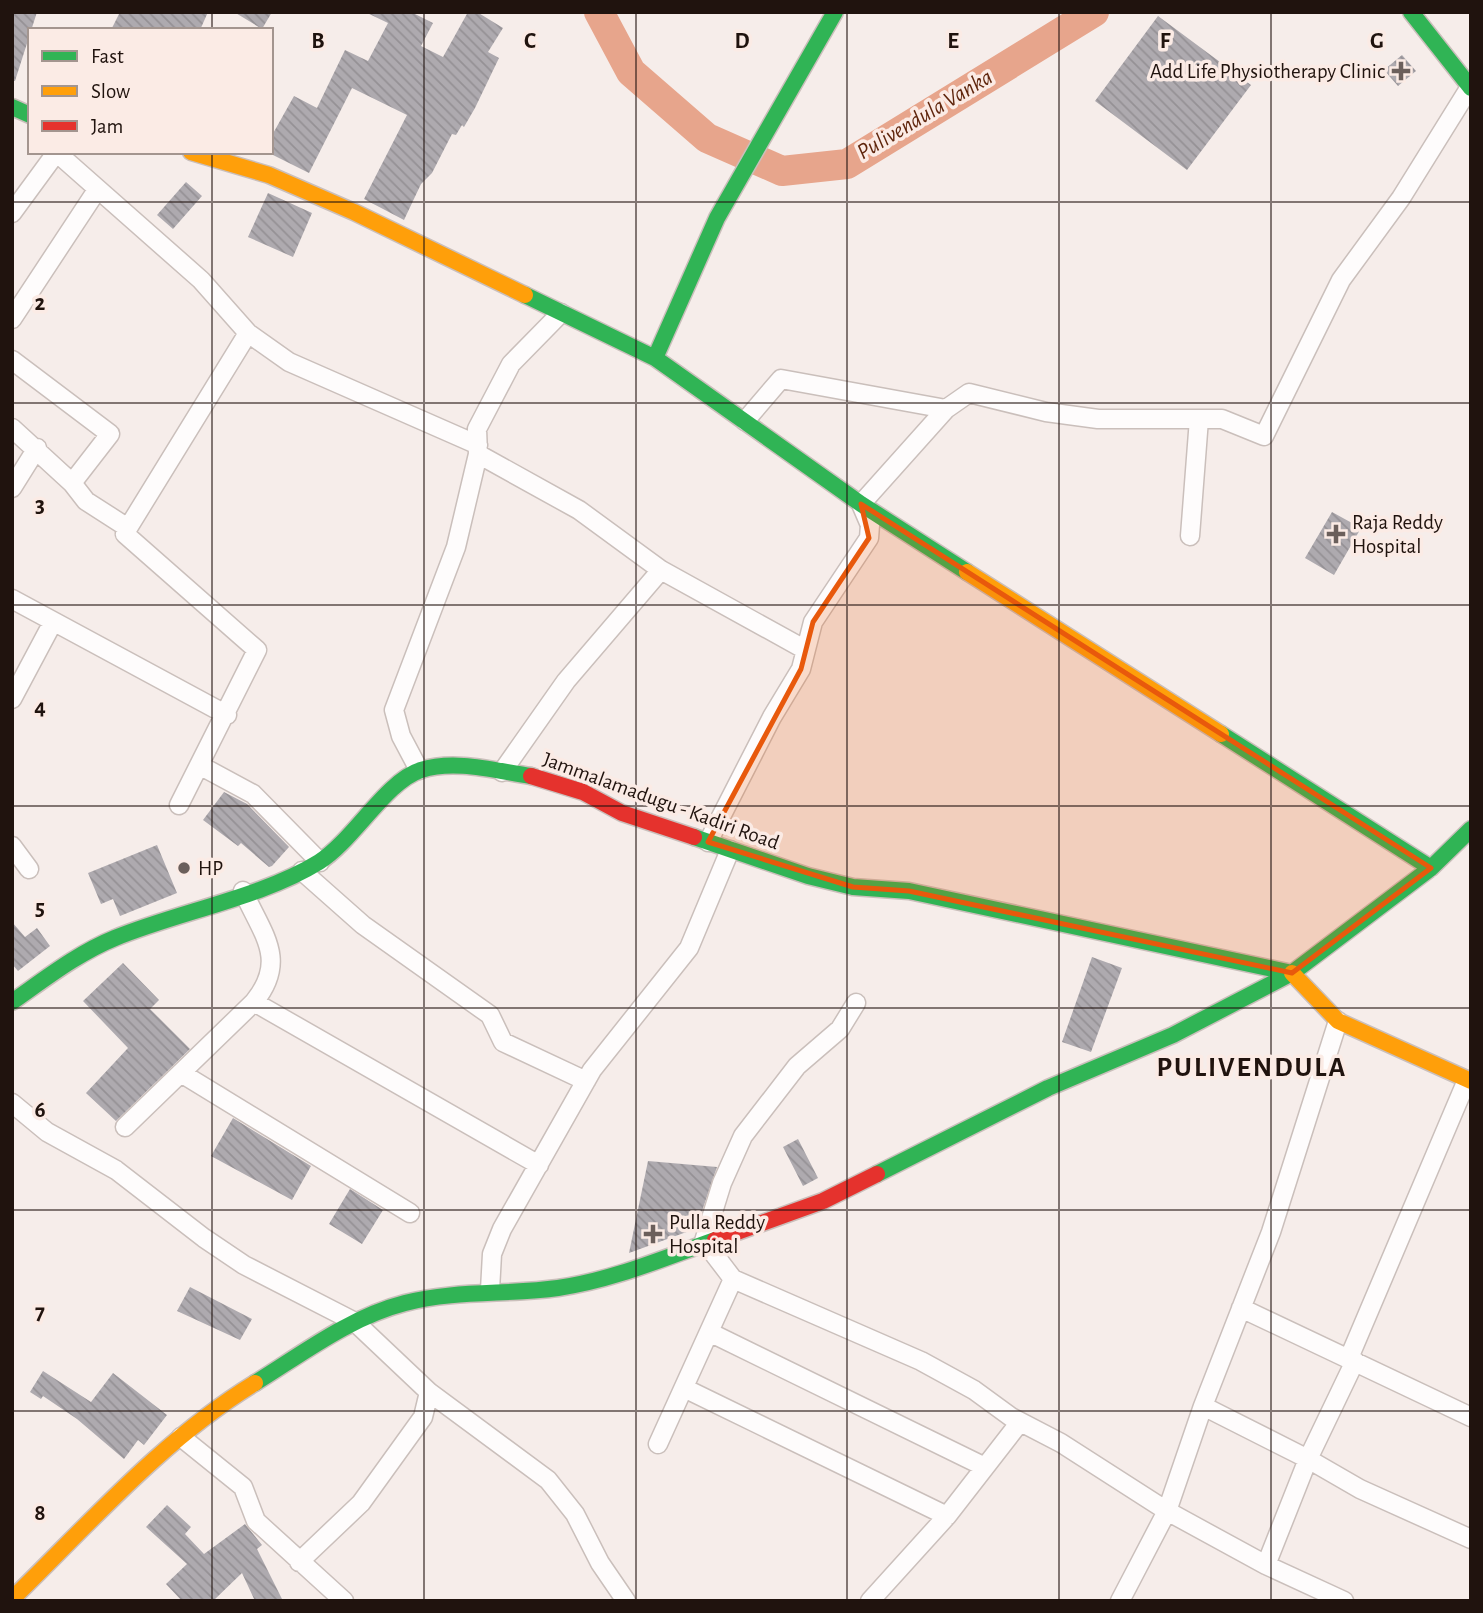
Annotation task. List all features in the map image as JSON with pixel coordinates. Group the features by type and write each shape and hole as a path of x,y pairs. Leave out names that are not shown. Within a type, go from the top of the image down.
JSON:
{"main road":[{"path":"655,358 718,218 835,12"},
{"path":"1411,12 1471,87"},
{"path":"198,154 269,175 655,358 861,504 1432,868"},
{"name":"Jammalamadugu - Kadiri Road","path":"12,1002 64,965 114,938 302,871 320,862 345,841 395,787 419,770 453,765 542,777 583,792 622,813 730,850 853,887 909,891 1297,970"},
{"path":"12,1599 181,1437 225,1401 355,1322 404,1303 490,1290 556,1287 606,1279 704,1241 823,1201 1048,1088 1173,1035 1297,970 1432,868 1471,829"},
{"path":"1297,970 1338,1021 1469,1076"},
{"path":"1297,970 1380,1028 1469,1076"}],"street":[{"path":"708,842 772,717 801,669 813,622 869,537 870,525 861,504 946,409 969,393 1046,412 1098,419 1222,419 1264,436 1341,280 1401,198 1471,87"},
{"path":"12,213 55,154"},
{"path":"57,154 201,280 248,333 289,362 478,450 579,510 661,570 804,649"},
{"path":"12,319 97,190"},
{"path":"419,770 401,736 394,710 456,547 478,450 477,429 511,364 561,313"},
{"path":"179,805 227,715 257,650 125,534 248,333"},
{"path":"12,360 110,434 72,483"},
{"path":"745,421 781,379 946,409"},
{"path":"1190,536 1199,419"},
{"path":"12,428 37,448 86,501 128,528"},
{"path":"12,488 37,448"},
{"path":"502,772 566,681 661,570"},
{"path":"12,599 227,715"},
{"path":"12,699 53,622"},
{"path":"201,766 253,794 320,862"},
{"path":"12,846 29,869"},
{"path":"490,1290 492,1254 502,1229 586,1081 689,948 730,850"},
{"path":"302,871 363,925 490,1015 503,1041 586,1081"},
{"path":"125,1127 254,1002 269,984 272,966 269,947 243,891"},
{"path":"254,1002 539,1166"},
{"path":"856,1003 840,1029 797,1066 743,1136 722,1183 704,1241 733,1279 921,1361 974,1390 1020,1422 1060,1443 1167,1511 1266,1565 1344,1601"},
{"path":"1120,1601 1167,1511 1308,1123 1338,1021"},
{"path":"181,1073 410,1213"},
{"path":"1266,1565 1469,1076"},
{"path":"12,1103 47,1132 116,1170 234,1258 355,1322 429,1392 548,1480 575,1514 600,1563 626,1601"},
{"path":"658,1444 733,1279"},
{"path":"1241,1308 1471,1417"},
{"path":"709,1332 985,1467"},
{"path":"684,1388 947,1516"},
{"path":"299,1562 361,1503 423,1417 429,1392"},
{"path":"1203,1406 1308,1459 1360,1489 1471,1539"},
{"path":"870,1601 947,1516 1020,1422"},
{"path":"181,1437 243,1487 256,1521 344,1601"}],"highlighted area":[{"path":"861,504 1431,868 1292,973 909,891 853,887 708,842 801,669 813,622 869,538"}],"building":[{"path":"12,12 37,12 32,28 28,28 28,40 15,81 12,81"},
{"path":"120,12 208,12 201,28 112,28"},
{"path":"234,12 272,12 260,28"},
{"path":"365,12 411,12 433,23 421,46 443,57 468,12 477,12 503,28 488,52 499,58 475,108 464,127 462,125 456,135 452,134 432,173 421,184 404,220 364,199 407,115 352,88 309,173 271,154 273,133 294,96 317,108 345,50 368,61 388,23"},
{"path":"1158,16 1251,85 1187,170 1095,101"},
{"path":"1402,55 1416,71 1398,86 1384,70"},
{"path":"186,182 202,196 173,229 157,215"},
{"path":"268,193 312,213 293,257 248,237"},
{"path":"1332,512 1361,528 1334,575 1305,558"},
{"path":"224,792 247,804 289,847 272,866 269,867 241,843 238,846 203,820"},
{"path":"157,845 177,893 120,916 113,899 101,904 88,873"},
{"path":"12,922 25,937 37,928 50,946 18,971 12,964"},
{"path":"1092,957 1122,968 1091,1052 1062,1042"},
{"path":"123,963 159,1000 150,1009 190,1049 116,1121 86,1093 128,1048 83,1001"},
{"path":"233,1118 311,1166 292,1200 211,1156"},
{"path":"798,1139 818,1178 803,1186 783,1147"},
{"path":"648,1161 717,1167 700,1217 688,1222 692,1230 629,1253"},
{"path":"350,1189 383,1210 362,1244 329,1224"},
{"path":"190,1287 252,1319 240,1340 177,1311"},
{"path":"43,1371 91,1402 113,1373 167,1415 144,1445 138,1440 124,1459 77,1419 43,1396 41,1399 30,1392"},
{"path":"167,1505 191,1527 185,1534 204,1554 245,1524 262,1545 257,1549 283,1601 255,1601 242,1573 213,1601 182,1601 166,1584 187,1564 146,1527"}],"waterway":[{"name":"Pulivendula Vanka","path":"599,12 631,72 707,138 782,171 847,164 1094,12"}],"traffic: fast":[{"path":"655,358 717,218 835,12"},
{"path":"1411,12 1471,88"},
{"path":"12,107 28,114"},
{"path":"525,295 655,358 861,504 967,572"},
{"path":"1221,734 1431,868"},
{"path":"12,1002 101,944 246,895 319,862 332,852 395,786 421,770 462,766 531,776"},
{"path":"877,1174 1048,1088 1173,1035 1292,973 1431,868 1471,829"},
{"path":"694,837 808,876 853,887 909,891 1292,973"},
{"path":"255,1383 327,1337 385,1309 443,1296 539,1290 599,1280 715,1240"}],"traffic: slow":[{"path":"198,154 269,175 354,212 525,295"},
{"path":"967,572 1221,734"},
{"path":"1292,973 1338,1021 1471,1081"},
{"path":"12,1599 158,1456 221,1405 255,1383"}],"traffic: jam":[{"path":"531,776 583,792 622,813 694,837"},
{"path":"715,1240 823,1201 877,1174"}],"place":[{"name":"Add Life Physiotherapy Clinic","path":"1401,71"},
{"name":"Raja Reddy Hospital","path":"1336,534"},
{"name":"HP","path":"184,868"},
{"name":"Pulla Reddy Hospital","path":"653,1234"}],"district":[{"name":"PULIVENDULA","path":"1252,1068"}]}
